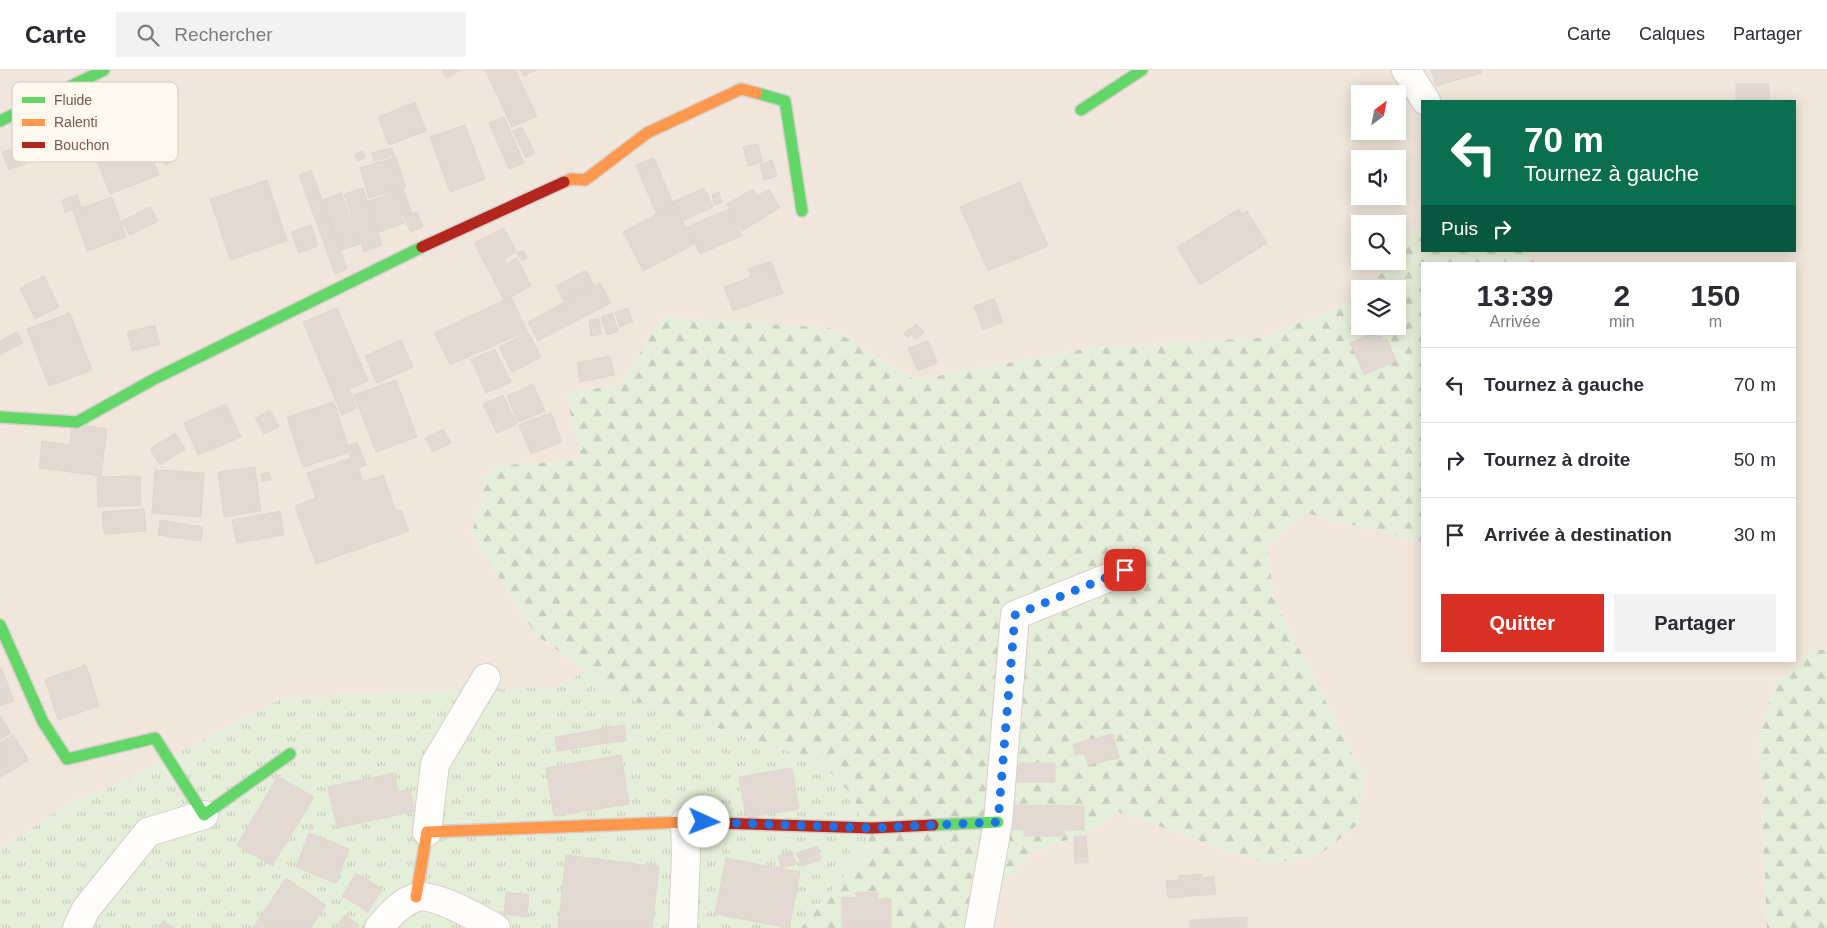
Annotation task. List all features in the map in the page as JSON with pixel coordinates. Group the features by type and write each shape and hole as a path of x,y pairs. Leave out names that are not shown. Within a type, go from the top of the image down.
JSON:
{"street":[{"path":"80,82 104,70"},
{"path":"1081,110 1142,70"},
{"path":"1406,70 1425,100"},
{"path":"0,417 77,422 156,378 389,262 571,179 585,180 647,133 741,89 785,101 802,211"},
{"path":"0,121 12,115"},
{"path":"979,928 998,822 1015,615 1125,570"},
{"path":"0,625 43,722 67,759 155,738 204,815"},
{"path":"416,897 427,832 434,764 486,678"},
{"path":"77,928 86,909 148,832 204,815 290,754"},
{"path":"427,832 685,822 872,828 998,822"},
{"path":"683,928 686,855 685,822"},
{"path":"379,928 395,909 416,897 442,901 496,928"}],"shaded area":[{"path":"0,70 1827,70 1827,650 1813,650 1759,736 1767,928 988,928 996,892 1029,855 1099,827 1118,812 1267,864 1363,775 1274,599 1267,546 1305,513 1421,542 1421,662 1796,662 1796,262 1537,262 1524,252 1796,252 1796,100 1421,100 1421,223 1406,243 1406,215 1351,215 1351,270 1384,270 1376,280 1351,280 1351,303 1260,338 1096,347 915,380 830,328 662,317 620,386 582,460 495,466 482,481 481,502 471,534 536,635 585,671 559,687 112,787 79,797 0,849"}],"green space":[{"path":"1421,223 1421,252 1524,252 1537,262 1421,262 1421,542 1305,513 1267,546 1274,599 1363,775 1358,824 1318,856 1267,864 1118,812 1099,827 1029,855 996,892 988,928 801,928 869,846 854,797 819,761 622,697 536,635 471,534 481,502 482,481 495,466 582,460 565,392 620,386 662,317 830,328 915,380 1096,347 1260,338 1351,303 1351,335 1406,335 1406,280 1376,280 1384,270 1406,270 1406,243"},
{"path":"1813,650 1827,650 1827,928 1767,928 1759,736 1774,685"},
{"path":"585,671 622,697 819,761 854,797 869,846 801,928 0,928 0,849 79,797 112,787 286,697 559,687"}],"building":[{"path":"442,70 461,70 446,78"},
{"path":"485,70 515,70 537,116 512,127"},
{"path":"521,70 536,70 524,76"},
{"path":"1431,70 1481,70 1481,73 1436,86"},
{"path":"1736,84 1769,84 1769,100 1736,100"},
{"path":"415,102 426,131 389,145 378,117"},
{"path":"504,117 524,163 509,169 489,123"},
{"path":"465,125 485,179 450,192 430,137"},
{"path":"522,127 535,153 526,158 513,131"},
{"path":"758,144 763,162 748,166 743,147"},
{"path":"392,148 394,156 374,161 372,153"},
{"path":"12,149 12,162 24,162 25,164 9,170 2,152"},
{"path":"363,151 365,158 357,161 355,154"},
{"path":"396,157 406,188 369,198 360,168"},
{"path":"654,158 674,205 656,213 636,165"},
{"path":"772,160 777,176 764,180 760,165"},
{"path":"97,162 154,162 159,175 110,194"},
{"path":"311,170 347,269 335,274 299,175"},
{"path":"267,180 287,241 230,260 210,199"},
{"path":"1020,182 1048,246 988,271 960,207"},
{"path":"363,188 382,245 364,252 344,194"},
{"path":"704,188 713,207 682,221 673,202"},
{"path":"403,189 412,213 402,216 404,223 379,232 367,202"},
{"path":"753,189 757,196 769,189 780,208 742,231 727,204"},
{"path":"719,192 722,203 714,205 712,194"},
{"path":"341,193 360,244 341,250 322,200"},
{"path":"77,195 81,207 65,212 62,200"},
{"path":"112,197 126,237 87,251 73,211"},
{"path":"674,205 694,244 643,271 623,232"},
{"path":"150,207 158,221 130,235 122,221"},
{"path":"729,209 742,236 700,254 687,227"},
{"path":"1239,209 1242,214 1247,211 1267,243 1200,285 1177,247"},
{"path":"417,212 423,227 410,232 404,217"},
{"path":"311,225 318,246 299,253 291,232"},
{"path":"504,228 517,252 504,259 507,264 517,258 531,286 504,300 474,243"},
{"path":"523,250 527,258 522,261 517,253"},
{"path":"771,261 783,293 733,311 724,287 751,277 748,269"},
{"path":"586,270 594,285 564,301 556,286"},
{"path":"44,276 59,307 35,319 20,288"},
{"path":"600,283 611,303 538,341 528,322"},
{"path":"511,297 527,331 450,365 434,333"},
{"path":"994,299 1003,322 983,330 974,306"},
{"path":"337,308 368,381 349,389 357,408 342,415 303,322"},
{"path":"627,308 633,321 620,327 615,313"},
{"path":"70,313 92,370 49,386 27,329"},
{"path":"612,313 618,331 607,335 601,317"},
{"path":"599,319 601,334 591,336 589,320"},
{"path":"917,324 924,333 915,339 912,334 907,338 904,333"},
{"path":"155,325 160,344 132,351 127,332"},
{"path":"17,332 23,343 0,355 0,341"},
{"path":"528,332 541,357 512,372 499,347"},
{"path":"1369,335 1381,335 1383,341 1387,339 1396,361 1364,375 1350,343"},
{"path":"401,340 413,367 377,383 365,356"},
{"path":"928,341 938,363 918,371 908,348"},
{"path":"495,349 511,382 486,393 471,360"},
{"path":"610,356 614,375 580,382 577,363"},
{"path":"396,380 417,437 376,452 354,395"},
{"path":"533,384 545,411 518,422 507,396"},
{"path":"503,395 517,424 497,433 483,404"},
{"path":"334,402 350,452 303,467 287,417"},
{"path":"226,404 241,437 198,455 184,423"},
{"path":"270,410 279,427 264,434 255,418"},
{"path":"551,413 562,442 531,454 519,425"},
{"path":"84,426 107,429 101,476 39,468 42,441 70,445 72,429"},
{"path":"443,429 451,443 433,452 425,438"},
{"path":"175,433 185,449 160,465 150,449"},
{"path":"357,442 366,465 358,468 363,482 383,475 396,511 401,510 409,531 316,564 295,506 316,498 307,473 351,458 349,454 352,453 349,445"},
{"path":"255,467 261,511 224,517 218,472"},
{"path":"155,470 204,473 201,517 152,513"},
{"path":"269,472 271,480 262,481 261,474"},
{"path":"140,476 141,505 98,507 97,477"},
{"path":"144,509 146,531 104,534 102,512"},
{"path":"280,511 284,535 237,543 232,520"},
{"path":"160,520 203,527 201,541 158,535"},
{"path":"86,665 99,706 58,720 45,679"},
{"path":"0,668 14,701 0,706"},
{"path":"0,715 11,733 0,740"},
{"path":"624,725 626,740 557,751 555,737"},
{"path":"1113,734 1119,758 1088,765 1084,753 1076,754 1073,744"},
{"path":"13,735 29,760 0,778 0,743"},
{"path":"621,755 629,804 554,816 546,768"},
{"path":"1014,763 1055,763 1055,782 1015,782"},
{"path":"792,768 799,809 746,818 739,777"},
{"path":"394,773 398,792 410,789 415,811 337,828 328,787"},
{"path":"278,776 314,797 272,866 237,845"},
{"path":"1009,805 1084,806 1084,830 1064,830 1065,836 1024,836 1024,830 1009,829"},
{"path":"310,824 314,826 312,830 308,828"},
{"path":"309,833 349,849 336,883 296,867"},
{"path":"1086,836 1088,863 1075,863 1074,837"},
{"path":"817,846 821,860 801,866 797,853"},
{"path":"792,852 796,864 781,868 778,856"},
{"path":"566,855 659,867 652,928 558,928"},
{"path":"726,858 800,872 789,928 715,914"},
{"path":"356,873 382,889 368,912 342,896"},
{"path":"1201,874 1201,878 1214,876 1216,894 1168,898 1166,881 1179,880 1179,876"},
{"path":"286,878 326,905 311,928 253,928"},
{"path":"506,892 529,895 527,917 504,914"},
{"path":"856,892 878,893 877,899 891,899 891,928 842,928 842,897 856,898"},
{"path":"344,915 359,925 357,928 336,928"},
{"path":"1247,917 1247,928 1190,928 1190,920"},
{"path":"163,921 174,928 159,928"}],"traffic: fast":[{"path":"80,82 104,70"},
{"path":"1081,110 1142,70"},
{"path":"757,93 785,101 802,211"},
{"path":"0,121 12,115"},
{"path":"0,417 77,422 156,378 422,247"},
{"path":"0,625 43,722 67,759 155,738 204,815 290,754"},
{"path":"933,825 998,822"}],"traffic: slow":[{"path":"564,182 571,179 585,180 647,133 741,89 757,93"},
{"path":"416,897 427,832 686,822"}],"traffic: jam":[{"path":"422,247 564,182"},
{"path":"686,822 872,828 933,825"}],"route":[{"path":"704,822 872,828 998,822 1015,615 1125,570"}]}
